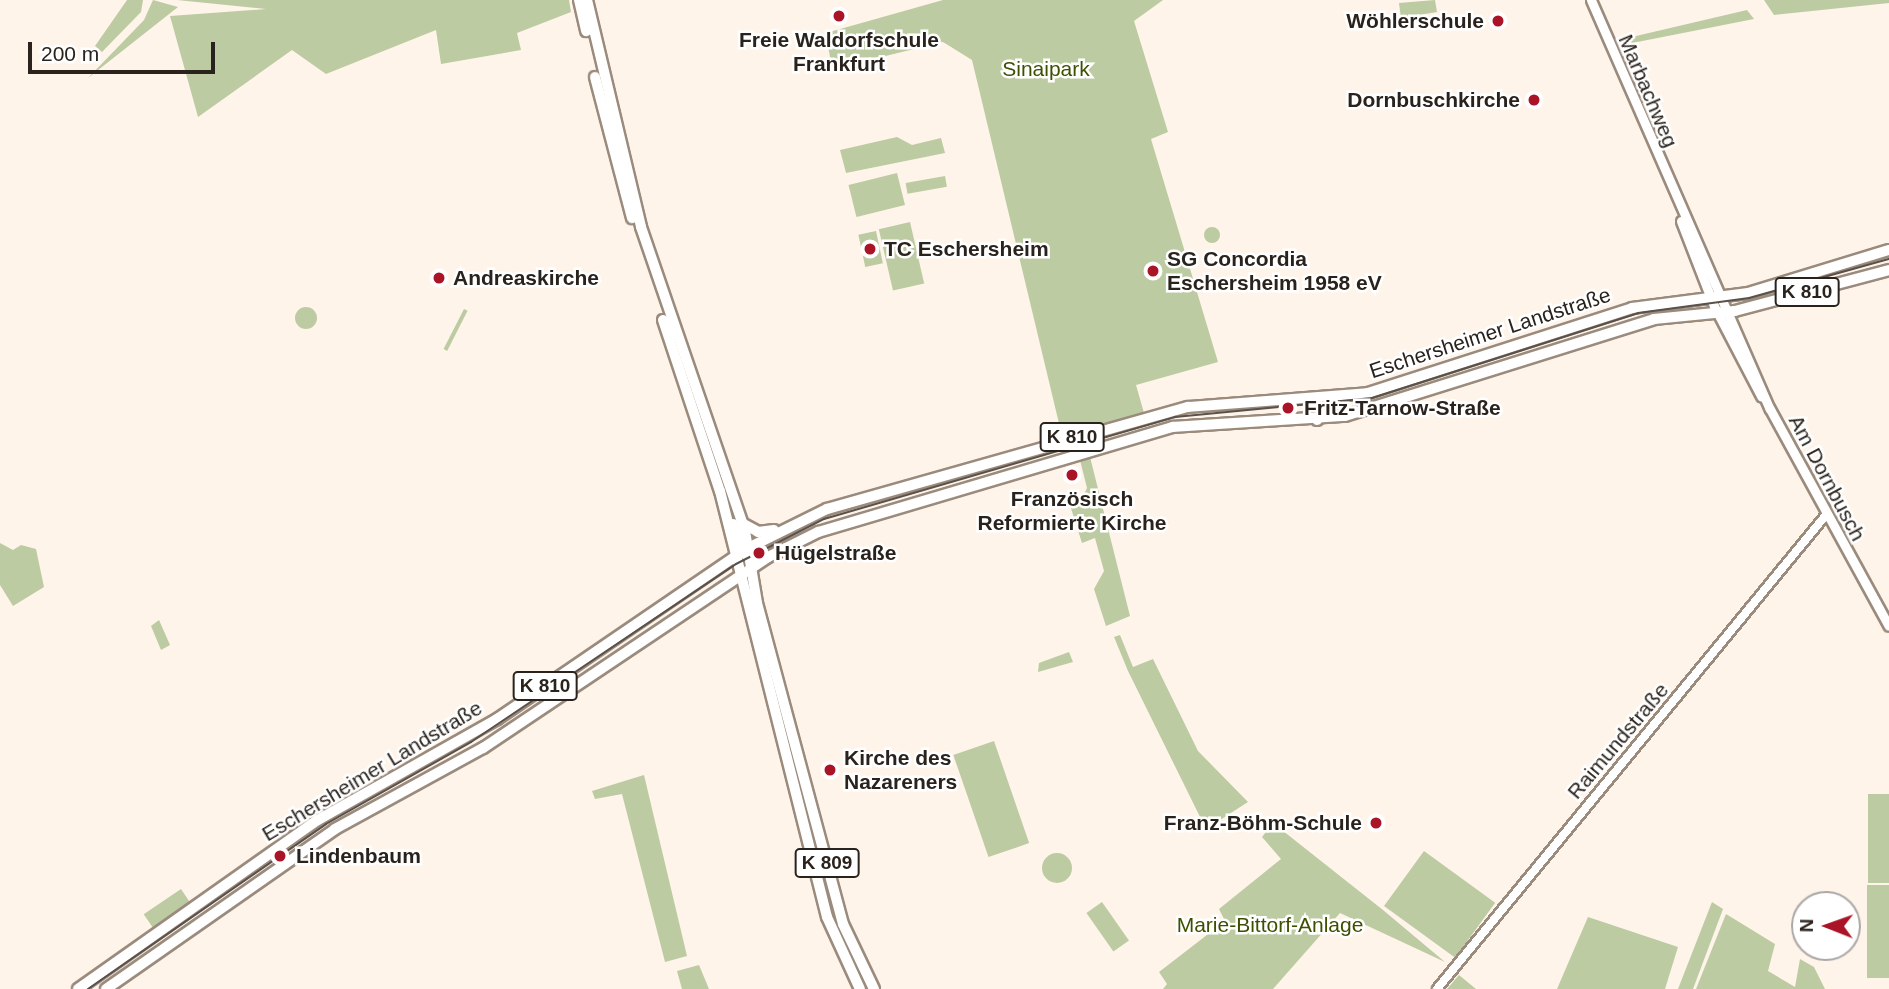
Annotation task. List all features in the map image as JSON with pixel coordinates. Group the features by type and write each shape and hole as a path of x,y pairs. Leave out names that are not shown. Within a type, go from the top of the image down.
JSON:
{"main road":[{"path":"579,0 601,102 720,491 745,563"},
{"path":"587,0 613,120 658,282 742,522 745,563"},
{"name":"Marbachweg","path":"1591,0 1721,312"},
{"path":"601,102 613,120"},
{"name":"Eschersheimer Landstraße","path":"106,989 335,830 483,748 745,563 785,527 855,499 1188,407 1368,393 1632,308 1761,290 1889,250"},
{"name":"Eschersheimer Landstraße","path":"78,989 318,820 497,719 722,566 745,563 893,505 1173,427 1317,420 1367,410 1654,319 1721,312 1889,270"},
{"name":"Am Dornbusch","path":"1721,312 1872,601 1889,626"},
{"path":"1317,420 1324,409 1318,397"},
{"path":"742,522 758,532 785,527"},
{"name":"K 809","path":"745,563 774,659 843,924 871,987"},
{"name":"K 809","path":"745,563 762,673 831,929 860,989"},
{"name":"Am Dornbusch","path":"1872,601 1889,617"},
{"path":"759,656 767,664 774,659"},
{"path":"762,673 780,683"},
{"path":"209,898 225,906"},
{"path":"126,974 130,952"}],"street":[{"name":"Raimundstraße","path":"1437,989 1826,515"}],"green space":[{"path":"127,0 143,0 141,12 102,52 95,46"},
{"path":"153,0 178,7 88,78 144,20"},
{"path":"177,0 569,0 571,12 517,33 521,50 441,64 436,30 326,74 292,50 198,117 170,16 266,9"},
{"name":"Sinaipark","path":"943,0 1163,0 1134,21 1168,132 1151,139 1218,362 1136,385 1144,413 1062,436 972,60 943,42 832,69 826,33"},
{"path":"1435,0 1437,12 1401,18 1399,3"},
{"path":"1764,0 1889,0 1889,3 1774,15"},
{"path":"1747,10 1754,19 1622,45 1619,40"},
{"path":"897,137 912,145 941,138 945,153 846,173 840,150"},
{"path":"897,173 905,205 856,217 848,185"},
{"path":"945,176 947,187 908,194 906,183"},
{"path":"910,222 924,283 893,291 879,229"},
{"path":"1209,227 1215,227 1220,235 1218,241 1209,243 1204,238 1204,232"},
{"name":"TC Eschersheim","path":"876,231 883,263 865,267 858,235"},
{"path":"302,307 310,307 317,314 317,322 310,329 302,329 295,322 295,314"},
{"path":"464,309 468,311 447,351 444,349"},
{"path":"1090,457 1130,616 1106,626 1094,589 1104,571 1095,538 1082,543 1069,502 1082,498 1087,488 1080,460"},
{"path":"0,543 13,550 21,545 36,549 44,587 13,606 0,585"},
{"path":"159,620 170,645 161,650 151,626"},
{"path":"1120,635 1133,667 1153,659 1198,751 1248,802 1206,829 1128,671 1114,637"},
{"path":"1069,652 1073,662 1038,672 1039,663"},
{"path":"771,680 840,925 865,986 831,921"},
{"path":"994,741 1029,843 989,857 953,755"},
{"path":"644,775 687,956 665,962 622,794 595,799 592,791"},
{"path":"1868,794 1889,794 1889,883 1868,883"},
{"name":"Marie-Bittorf-Anlage","path":"1273,823 1445,962 1340,913 1273,989 1163,989 1167,984 1159,972 1225,921 1219,909 1281,859 1262,837"},
{"path":"1424,851 1495,903 1455,958 1384,906"},
{"path":"1057,853 1068,857 1072,868 1068,879 1057,883 1046,879 1042,868 1046,857"},
{"path":"1867,885 1889,885 1889,978 1867,978"},
{"path":"181,889 191,904 154,929 144,914"},
{"path":"1102,902 1129,941 1113,951 1086,913"},
{"path":"1712,902 1723,909 1693,989 1678,989"},
{"path":"1726,914 1775,944 1768,971 1795,987 1800,961 1804,961 1814,967 1825,989 1696,989"},
{"path":"1588,917 1678,947 1665,989 1557,989"},
{"path":"699,965 709,989 682,989 677,971"},
{"path":"1459,975 1476,989 1447,989"}],"tram line":[{"path":"88,989 326,824 471,742 736,564 824,519 1175,417 1372,398 1638,313 1749,298 1889,259"}],"place":[{"name":"Freie Waldorfschule Frankfurt","path":"839,16"},
{"name":"Wöhlerschule","path":"1498,21"},
{"name":"Dornbuschkirche","path":"1534,100"},
{"name":"TC Eschersheim","path":"870,249"},
{"name":"SG Concordia Eschersheim 1958 eV","path":"1153,271"},
{"name":"Andreaskirche","path":"439,278"},
{"name":"Fritz-Tarnow-Straße","path":"1288,408"},
{"name":"Französisch Reformierte Kirche","path":"1072,475"},
{"name":"Hügelstraße","path":"759,553"},
{"name":"Kirche des Nazareners","path":"830,770"},
{"name":"Franz-Böhm-Schule","path":"1376,823"},
{"name":"Lindenbaum","path":"280,856"}]}
